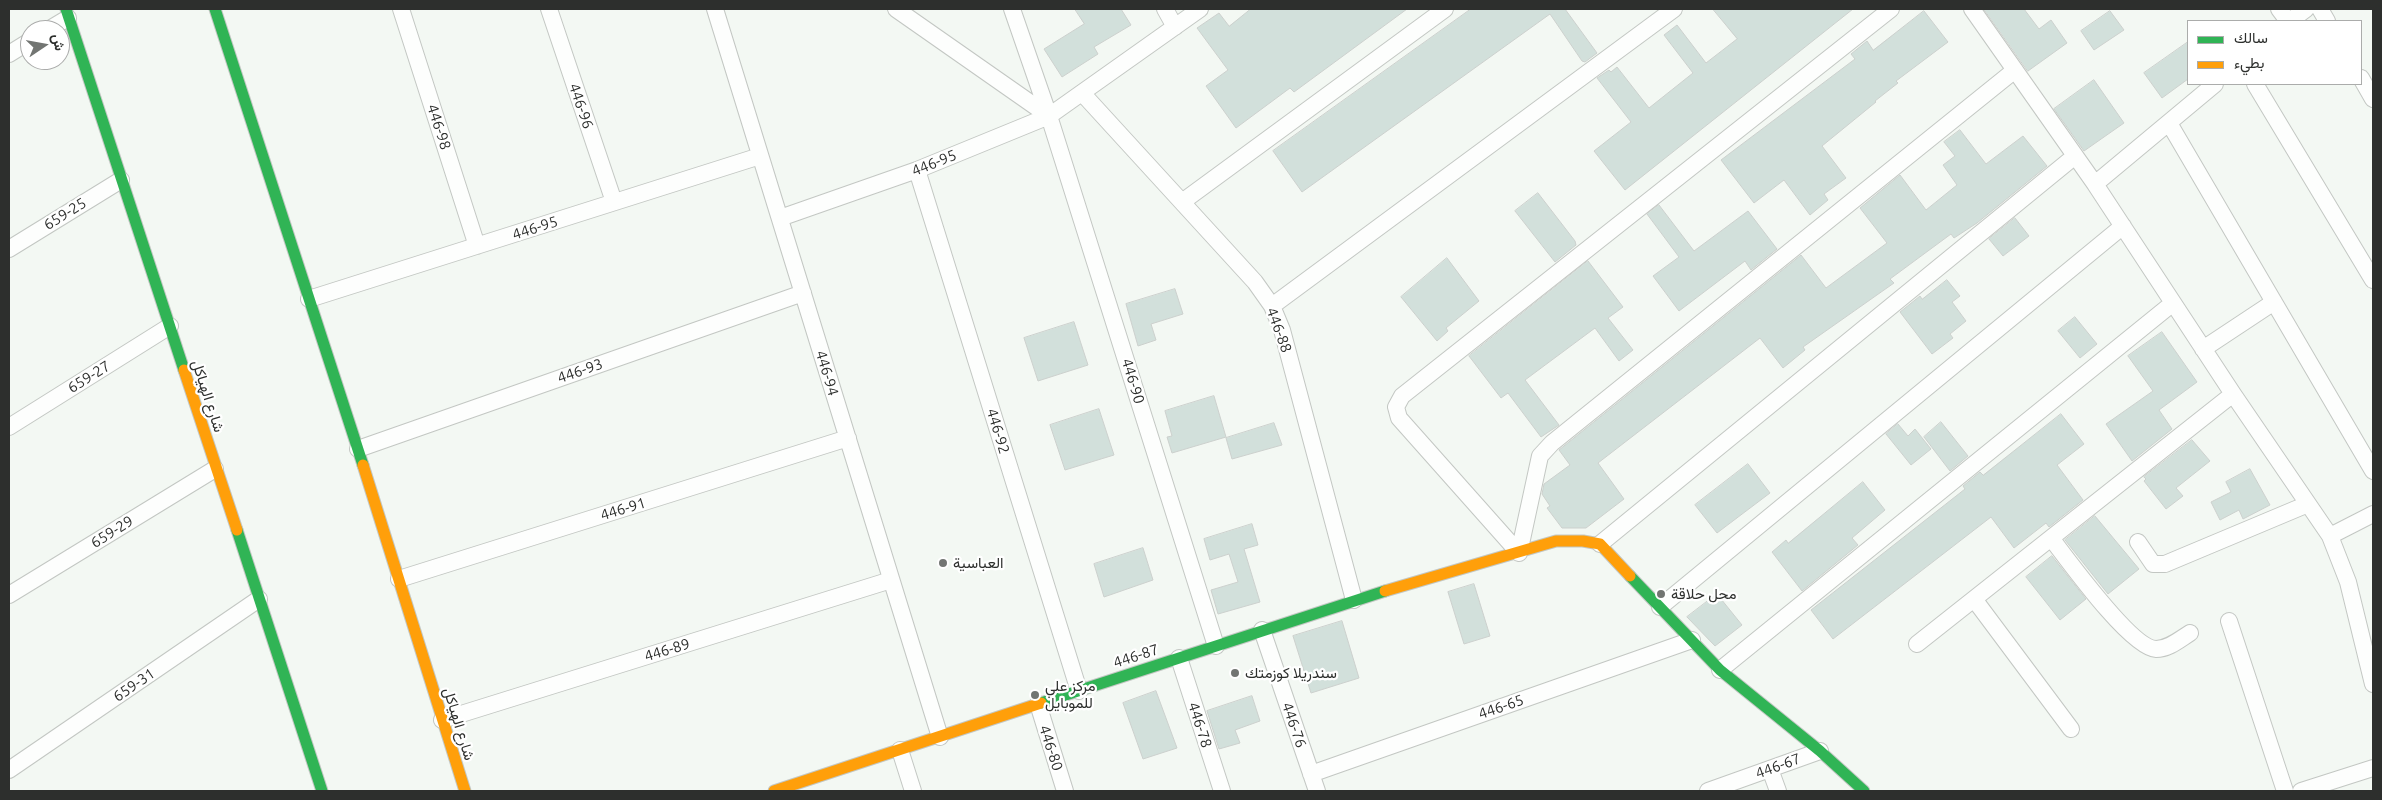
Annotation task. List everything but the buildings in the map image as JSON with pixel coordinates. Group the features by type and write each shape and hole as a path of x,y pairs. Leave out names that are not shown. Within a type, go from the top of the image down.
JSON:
{"street":[{"name":"شارع الهياكل","path":"215,9 358,449 464,791"},
{"name":"446-98","path":"401,9 478,246"},
{"name":"446-96","path":"549,9 614,202"},
{"name":"446-94","path":"715,9 940,737"},
{"path":"896,9 1049,116"},
{"name":"446-90","path":"1012,9 1049,116 1216,646"},
{"path":"1165,9 1175,27"},
{"name":"446-95","path":"780,218 917,170 1049,116 1083,94 1200,9"},
{"path":"1182,202 1445,9"},
{"path":"1272,306 1674,9"},
{"path":"1519,553 1400,418 1396,407 1402,396 1891,9"},
{"path":"1972,9 2095,184 2203,350 2330,536 2348,582 2373,684"},
{"path":"2279,9 2288,20"},
{"path":"2290,20 2306,9"},
{"path":"2320,9 2326,20"},
{"name":"شارع الهياكل","path":"67,13 322,791"},
{"path":"9,54 20,47"},
{"path":"1519,553 1540,456 1552,443 2015,70"},
{"path":"2362,80 2373,100"},
{"path":"2095,184 2215,85"},
{"path":"2256,85 2373,280"},
{"name":"446-88","path":"1083,94 1256,282 1272,306 1282,330 1354,600"},
{"path":"2169,123 2373,470"},
{"name":"446-95","path":"309,300 760,156"},
{"path":"1864,791 1820,751 1720,670 1600,544 2075,156"},
{"name":"446-92","path":"917,170 1079,691"},
{"name":"659-25","path":"9,249 122,180"},
{"path":"1660,607 2123,226"},
{"name":"446-93","path":"358,449 802,293"},
{"path":"2203,350 2274,302"},
{"path":"1720,670 2173,303"},
{"name":"659-27","path":"9,427 170,326"},
{"path":"1917,644 2233,394"},
{"name":"446-91","path":"399,579 848,438"},
{"name":"659-29","path":"9,595 215,469"},
{"path":"2138,542 2153,564 2165,564 2308,504"},
{"path":"2330,536 2373,514"},
{"path":"2051,538 2115,618 2136,639 2149,648 2168,647 2190,633"},
{"name":"446-87","path":"774,791 1354,600 1556,541 1583,541 1600,544"},
{"name":"446-89","path":"442,720 891,580"},
{"path":"1974,599 2071,729"},
{"name":"659-31","path":"9,770 258,600"},
{"path":"2229,621 2286,791"},
{"name":"446-76","path":"1262,630 1317,791"},
{"name":"446-65","path":"1311,774 1692,640"},
{"name":"446-78","path":"1179,658 1222,791"},
{"name":"446-80","path":"1038,704 1065,791"},
{"path":"900,750 913,791"},
{"name":"446-67","path":"1708,791 1820,751"},
{"path":"2301,791 2373,768"},
{"path":"1770,769 1778,791"}],"traffic: fast":[{"path":"66,9 184,370"},
{"path":"215,9 363,465"},
{"path":"237,530 322,791"},
{"path":"1630,576 1720,670 1820,751 1864,791"},
{"path":"1041,703 1385,591"}],"traffic: slow":[{"path":"184,370 237,530"},
{"path":"363,465 465,791"},
{"path":"1385,591 1556,541 1583,541 1600,544 1630,576"},
{"path":"774,791 1041,703"}],"place":[{"name":"العباسية","path":"943,563"},
{"name":"محل حلاقة","path":"1661,594"},
{"name":"سندريلا كوزمتك","path":"1235,673"},
{"name":"مركز علي للموبايل","path":"1035,695"}]}
